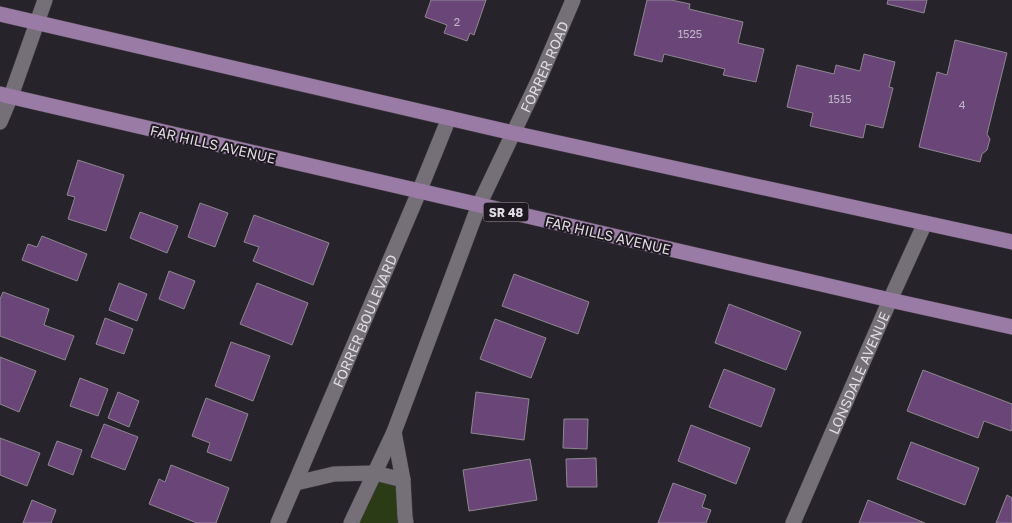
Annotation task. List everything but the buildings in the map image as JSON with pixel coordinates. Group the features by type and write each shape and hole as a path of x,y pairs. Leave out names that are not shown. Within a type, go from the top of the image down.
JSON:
{"main road":[{"path":"0,14 513,133 1012,242"},
{"name":"FAR HILLS AVENUE","path":"5,95 479,206 1012,327"}],"street":[{"path":"0,122 5,95 37,23 45,0"},
{"name":"FORRER ROAD","path":"479,206 540,76 573,0"},
{"name":"FORRER BOULEVARD","path":"278,523 449,118"},
{"path":"351,523 394,432 479,206"},
{"name":"LONSDALE AVENUE","path":"793,523 925,223"},
{"path":"394,432 403,480 404,517 406,523"},
{"path":"296,483 334,474 374,473 403,480"}],"green space":[{"path":"375,473 403,480 406,523 351,523"}]}
